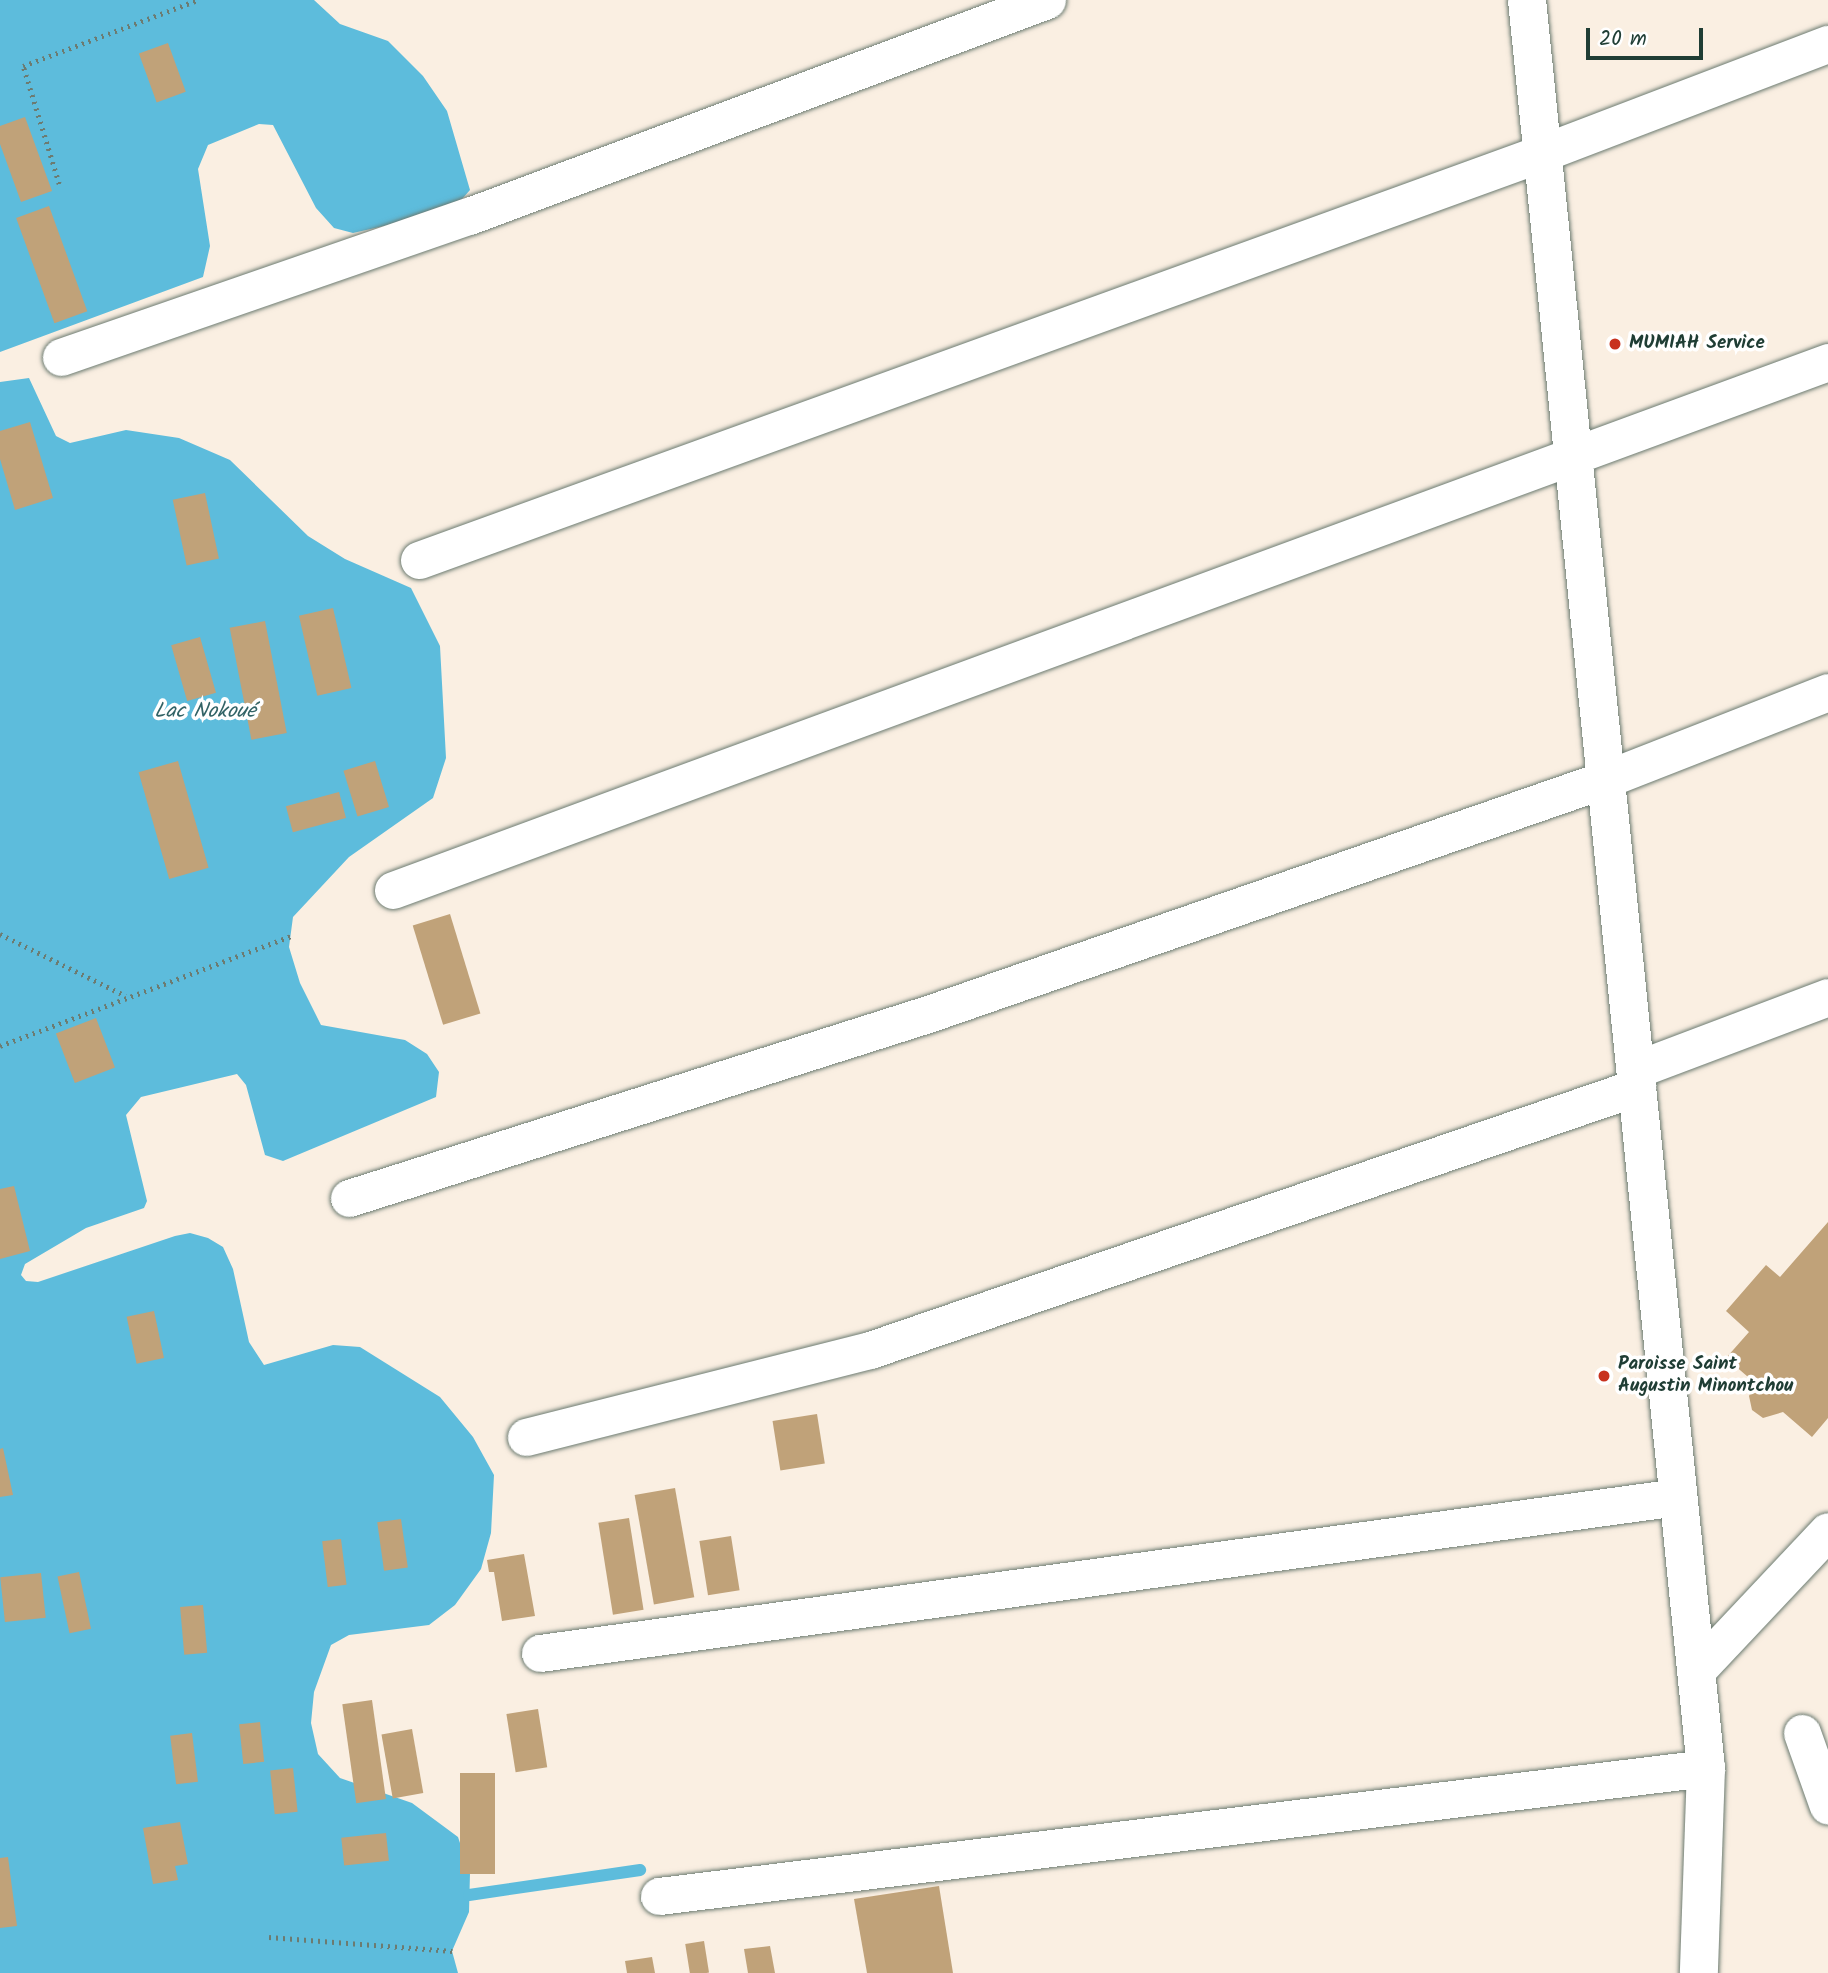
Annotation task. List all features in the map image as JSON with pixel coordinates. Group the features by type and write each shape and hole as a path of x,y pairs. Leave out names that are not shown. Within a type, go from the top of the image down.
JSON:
{"street":[{"path":"61,356 469,216 1047,0"},
{"path":"1527,0 1706,1768 1699,1973"},
{"path":"419,560 1542,153 1828,44"},
{"path":"393,890 1573,459 1828,362"},
{"path":"349,1198 930,1013 1606,779 1828,692"},
{"path":"526,1437 870,1350 1636,1078 1828,997"},
{"path":"540,1653 1678,1497"},
{"path":"1696,1671 1828,1531"},
{"path":"1802,1733 1828,1806"},
{"path":"659,1896 1706,1768"}],"path":[{"path":"59,184 23,66 198,0"},
{"path":"0,934 126,997"},
{"path":"0,1046 291,936"},
{"path":"269,1937 452,1951"}],"water":[{"path":"0,0 314,0 340,24 388,41 423,76 447,111 470,190 462,199 419,218 353,233 334,228 316,208 273,125 259,124 208,145 198,169 210,246 203,277 0,352"},
{"name":"Lac Nokoué","path":"29,378 56,436 70,443 126,430 179,438 230,460 308,536 345,559 411,588 440,646 446,758 433,798 349,857 293,917 289,947 300,983 321,1025 405,1040 427,1054 439,1072 436,1097 283,1161 265,1155 246,1085 237,1074 141,1097 126,1115 147,1201 144,1208 86,1228 25,1264 21,1275 26,1281 38,1282 175,1236 190,1233 208,1238 223,1247 233,1269 249,1342 264,1365 333,1345 360,1347 440,1397 473,1437 494,1475 491,1533 481,1569 455,1605 429,1625 349,1635 331,1645 314,1692 311,1723 318,1754 340,1778 412,1803 458,1837 470,1873 469,1912 452,1951 458,1973 0,1973 0,382"}],"building":[{"path":"168,43 186,92 157,102 139,54"},
{"path":"25,117 52,191 21,202 0,144 0,126"},
{"path":"49,206 87,311 54,323 16,218"},
{"path":"30,422 53,498 15,510 0,459 0,431"},
{"path":"205,493 219,559 187,565 173,500"},
{"path":"333,608 351,688 317,696 299,616"},
{"path":"265,621 287,733 251,740 230,628"},
{"path":"200,637 216,693 187,701 171,645"},
{"path":"178,761 209,868 169,879 139,772"},
{"path":"375,761 389,807 357,817 343,771"},
{"path":"339,792 346,818 293,832 286,806"},
{"path":"450,914 480,1013 443,1025 413,925"},
{"path":"96,1018 115,1067 75,1083 56,1033"},
{"path":"14,1186 30,1251 0,1259 0,1189"},
{"path":"1828,1222 1828,1418 1812,1437 1783,1412 1763,1418 1752,1410 1749,1396 1755,1383 1726,1358 1749,1332 1726,1311 1766,1265 1780,1277"},
{"path":"154,1311 164,1358 137,1364 127,1317"},
{"path":"817,1414 825,1463 780,1470 773,1421"},
{"path":"3,1448 13,1495 0,1497 0,1449"},
{"path":"675,1488 694,1597 654,1604 635,1495"},
{"path":"629,1518 644,1610 613,1615 598,1523"},
{"path":"401,1519 408,1568 384,1571 377,1522"},
{"path":"731,1536 740,1590 708,1595 699,1541"},
{"path":"341,1539 347,1585 328,1587 322,1541"},
{"path":"524,1554 535,1616 502,1621 494,1572 489,1572 487,1560"},
{"path":"79,1572 91,1629 70,1633 57,1577"},
{"path":"41,1573 46,1618 5,1622 0,1577"},
{"path":"203,1605 207,1653 184,1655 180,1607"},
{"path":"372,1700 386,1799 356,1803 342,1704"},
{"path":"538,1709 547,1767 516,1772 506,1714"},
{"path":"260,1722 264,1762 243,1764 239,1724"},
{"path":"412,1729 423,1793 393,1798 381,1734"},
{"path":"192,1733 198,1782 176,1784 170,1736"},
{"path":"293,1768 298,1812 275,1814 270,1770"},
{"path":"460,1773 495,1773 495,1874 460,1874"},
{"path":"180,1822 188,1864 175,1866 178,1880 153,1884 143,1828"},
{"path":"386,1833 389,1861 344,1866 341,1838"},
{"path":"8,1857 17,1926 0,1928 0,1858"},
{"path":"939,1886 953,1973 867,1973 854,1899"},
{"path":"704,1941 709,1973 690,1973 685,1944"},
{"path":"770,1946 775,1973 748,1973 744,1949"},
{"path":"652,1957 655,1973 627,1973 625,1961"}],"waterway":[{"path":"469,1895 640,1870"}],"place":[{"name":"MUMIAH Service","path":"1615,344"},
{"name":"Paroisse Saint Augustin Minontchou","path":"1604,1376"}]}
